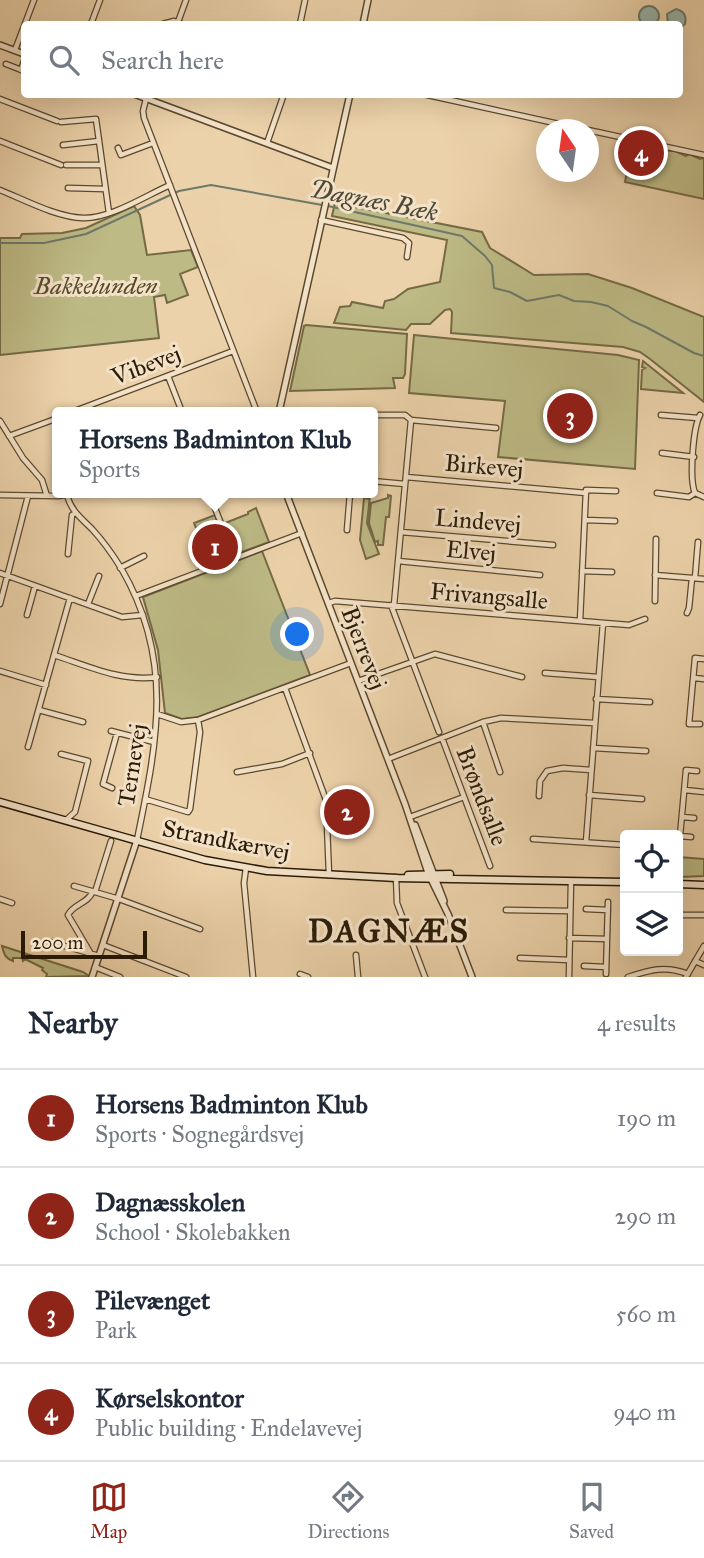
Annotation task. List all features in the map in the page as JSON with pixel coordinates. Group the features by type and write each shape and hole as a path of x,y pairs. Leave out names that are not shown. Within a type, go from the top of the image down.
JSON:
{"main road":[{"name":"Strandkærvej","path":"0,801 194,857 246,868 382,877 620,882"},
{"path":"683,884 704,885"}],"street":[{"path":"26,21 34,0"},
{"path":"92,21 100,0"},
{"path":"181,21 186,0"},
{"path":"301,21 305,0"},
{"path":"364,21 368,0"},
{"path":"15,50 21,34"},
{"path":"0,44 21,53"},
{"path":"6,64 21,70"},
{"path":"267,143 283,98"},
{"path":"280,407 348,98"},
{"path":"440,98 537,119"},
{"path":"0,99 59,122 96,119 109,213"},
{"path":"255,407 153,143 143,114 146,99 333,168"},
{"path":"599,133 704,155"},
{"path":"0,141 64,165 102,165"},
{"path":"63,145 99,141"},
{"path":"118,148 121,155 153,143"},
{"path":"0,190 69,216 90,218 109,213 170,186"},
{"path":"68,188 106,189"},
{"path":"320,220 403,238 409,243 407,257"},
{"name":"Vibevej","path":"85,407 233,351"},
{"path":"168,376 180,407"},
{"path":"378,415 405,415 411,420 496,428"},
{"path":"661,415 699,416 692,482 695,492 704,497"},
{"path":"9,436 52,420"},
{"path":"393,605 411,420"},
{"path":"0,421 42,480 47,496"},
{"path":"662,453 694,457"},
{"name":"Birkevej","path":"406,477 586,493 586,490 616,491"},
{"path":"378,481 405,484"},
{"path":"657,492 689,497 695,492"},
{"path":"580,621 586,493"},
{"path":"0,495 52,496"},
{"path":"0,604 28,496"},
{"name":"Ternevej","path":"68,498 75,513 93,530 136,596 150,638 157,677 158,714 137,841 92,977"},
{"path":"211,498 234,559"},
{"name":"Bjerrevej","path":"288,498 472,977"},
{"path":"347,530 350,498"},
{"path":"68,554 72,515 75,513"},
{"path":"585,520 615,521"},
{"name":"Lindevej","path":"401,532 553,545"},
{"path":"136,596 302,533"},
{"path":"655,601 656,538"},
{"path":"687,613 690,608 698,542"},
{"path":"120,568 144,556"},
{"name":"Elvej","path":"398,561 540,575"},
{"path":"582,571 612,572"},
{"path":"0,573 122,617 142,615"},
{"path":"655,575 704,579"},
{"path":"88,604 99,576"},
{"path":"27,615 35,586"},
{"path":"28,747 71,598"},
{"name":"Frivangsalle","path":"328,603 335,601 393,605 629,625 645,619"},
{"name":"Brøndsalle","path":"393,605 490,866"},
{"path":"586,842 603,623"},
{"path":"358,681 435,654 522,677"},
{"path":"54,655 122,677 157,677"},
{"path":"700,724 690,724 691,704 695,658 704,659"},
{"path":"158,714 181,722 198,720 351,663"},
{"path":"0,671 46,685"},
{"path":"545,673 598,677"},
{"path":"694,678 704,679"},
{"path":"285,688 326,800 329,875"},
{"path":"596,699 650,702"},
{"path":"691,704 701,705"},
{"path":"38,710 83,722"},
{"path":"388,759 440,735 501,718 594,723"},
{"path":"145,799 188,812 200,732 198,720"},
{"path":"483,722 500,772"},
{"path":"112,788 103,784 114,732 154,742"},
{"path":"593,748 646,751"},
{"path":"237,772 282,764 310,753"},
{"path":"61,754 88,761 75,812 66,820"},
{"path":"539,796 540,781 547,771 563,768 591,770"},
{"path":"691,837 680,836 686,770 697,771"},
{"path":"685,790 704,792"},
{"path":"589,795 642,799"},
{"path":"410,817 464,797"},
{"path":"682,817 694,818"},
{"path":"533,839 620,845"},
{"path":"90,954 68,915 70,910 90,899 111,841"},
{"path":"246,868 244,883 253,977"},
{"path":"396,877 397,903 425,977"},
{"path":"569,977 571,880"},
{"path":"74,886 200,929"},
{"path":"0,900 12,903"},
{"path":"584,966 606,970 608,902"},
{"path":"586,909 608,910"},
{"path":"506,910 570,911"},
{"path":"683,915 704,915"},
{"path":"569,938 607,939"},
{"path":"51,942 99,956"},
{"path":"103,945 186,977"},
{"path":"628,977 659,968 674,969 687,975 704,946"},
{"path":"356,955 358,977"},
{"path":"520,958 569,960"},
{"path":"695,961 704,965"},
{"path":"95,967 121,977"},
{"path":"167,977 170,971"},
{"path":"300,974 308,977"}],"green space":[{"path":"635,143 704,158 704,199 625,182 632,145"},
{"path":"335,203 482,232 490,248 534,275 588,274 632,288 704,317 704,402 640,352 623,347 451,333 450,309 445,310 430,324 411,324 406,330 334,323 340,307 350,306 352,302 383,308 385,301 394,299 408,289 440,282 447,240 332,216"},
{"name":"Bakkelunden","path":"134,206 140,215 147,255 191,250 198,267 180,274 188,295 167,303 165,295 154,297 159,338 0,355 0,238 20,238 22,234 62,233 86,228"},
{"path":"306,325 407,334 403,378 393,378 395,388 290,391"},
{"path":"414,335 618,355 639,360 635,469 498,457 505,401 409,393"},
{"path":"643,361 683,393 641,389 642,370 645,368 642,367"},
{"path":"388,495 391,496 389,517 386,517 383,545 378,545 369,523 371,503 388,498"},
{"path":"364,498 369,499 367,523 379,554 366,559 360,540"},
{"path":"256,508 269,542 236,552 225,523"},
{"path":"215,515 230,554 229,558 211,564 194,523"},
{"path":"262,551 310,675 198,717 182,719 165,713 158,650 143,597"},
{"path":"683,857 704,859 704,876 683,877"},
{"path":"2,946 89,976 46,977 43,968 25,959 8,959"}],"shaded area":[{"path":"645,7 653,7 658,12 657,21 640,20 640,12"},
{"path":"676,9 681,11 685,16 685,24 683,26 683,21 668,21 667,14"}],"waterway":[{"name":"Dagnæs Bæk","path":"0,243 44,243 86,234 179,191 211,185 322,205"},
{"name":"Dagnæs Bæk","path":"328,206 462,236 492,265 494,288 510,292 527,301 559,295 574,301 608,306 632,321 704,356"}],"place":[{"name":"Kørselskontor","path":"641,153"},
{"name":"Pilevænget","path":"570,416"},
{"name":"Horsens Badminton Klub","path":"215,547"},
{"name":"Dagnæsskolen","path":"347,812"}],"district":[{"name":"DAGNÆS","path":"389,931"}]}
